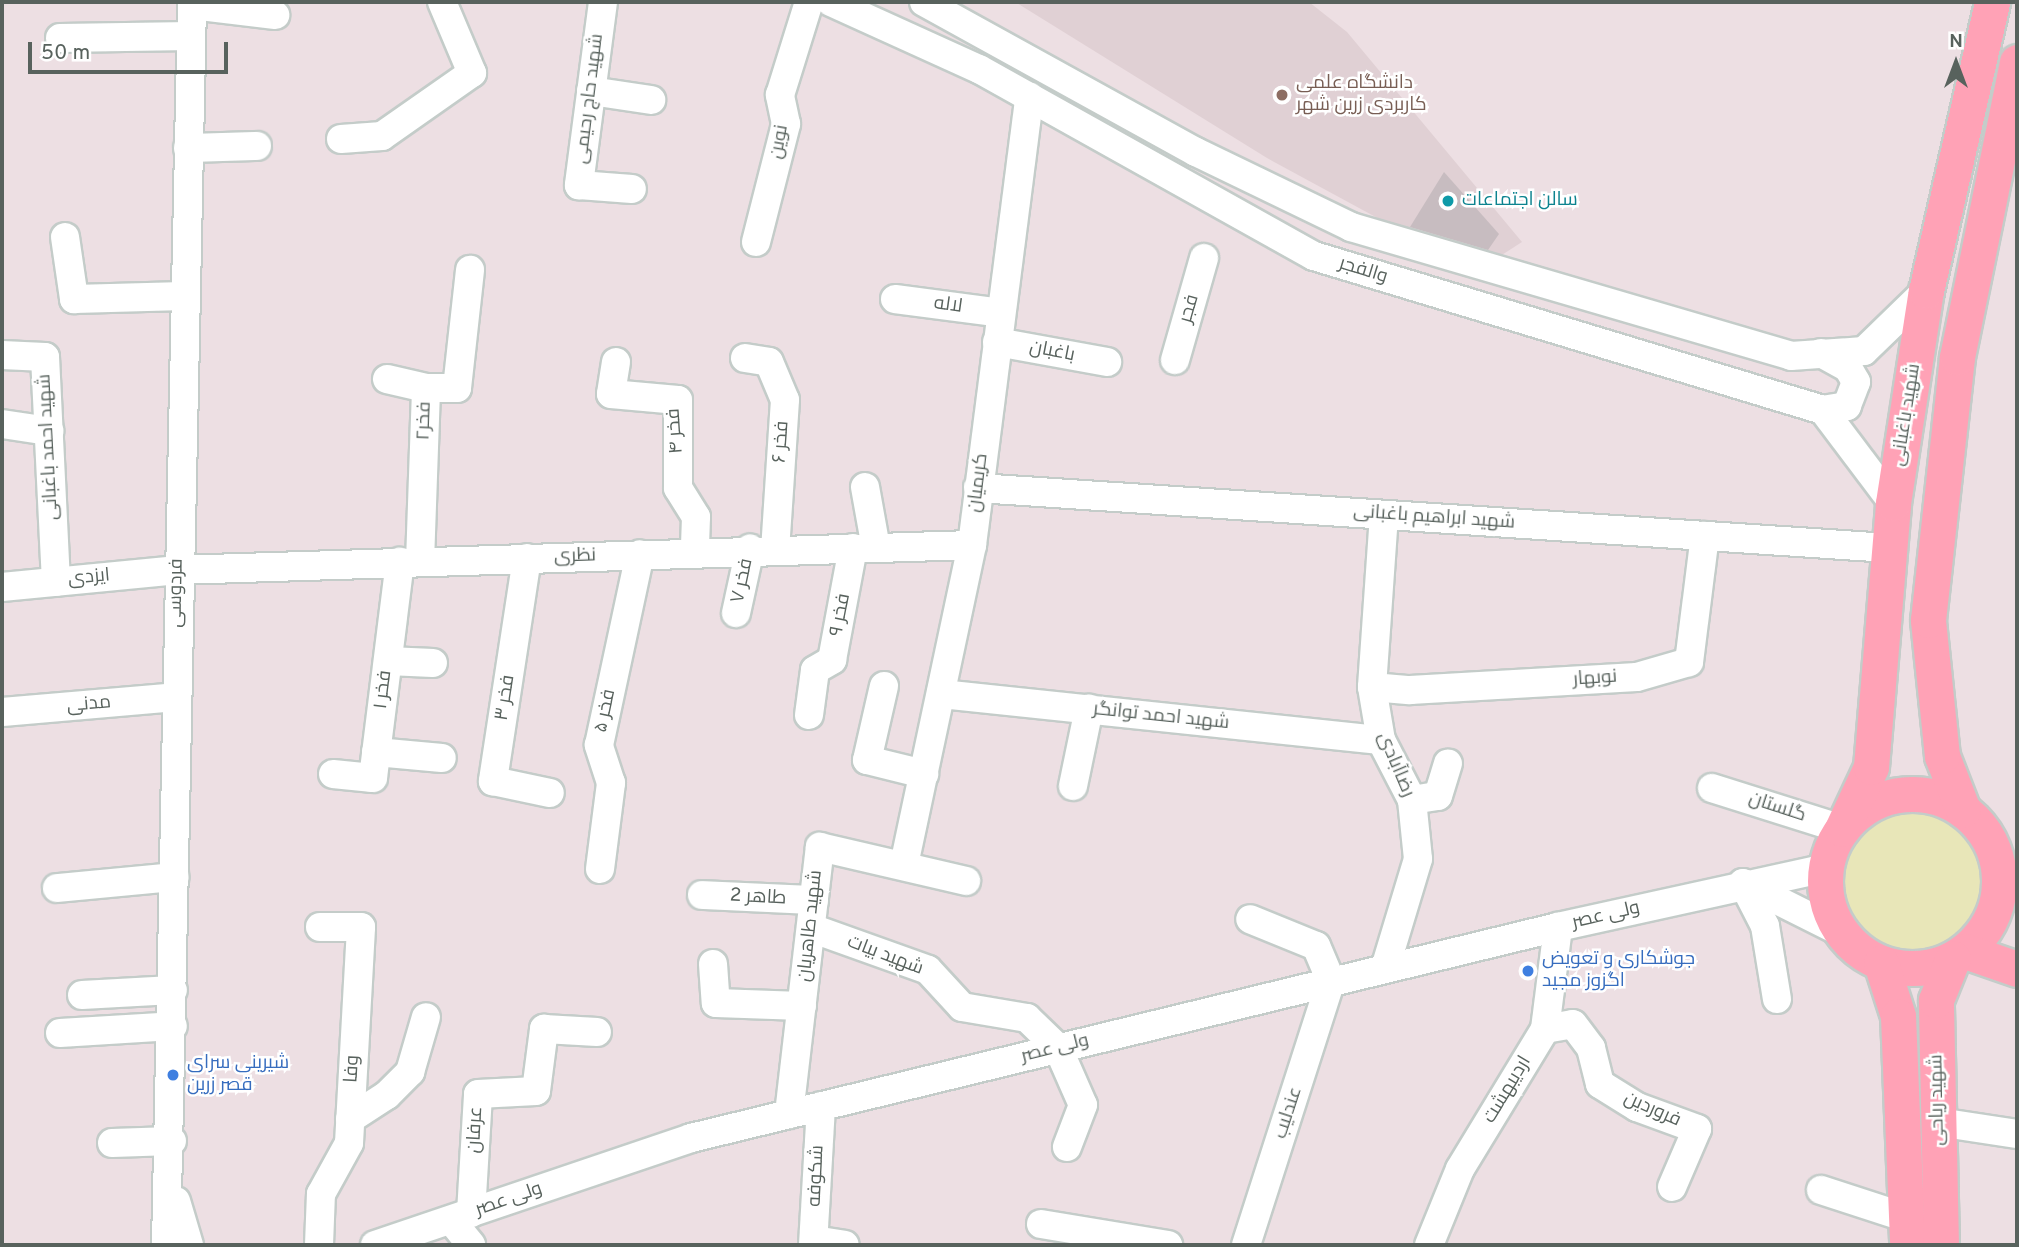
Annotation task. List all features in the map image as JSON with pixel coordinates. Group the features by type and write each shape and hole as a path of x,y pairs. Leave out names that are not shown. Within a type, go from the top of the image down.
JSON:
{"main road":[{"name":"شهید باغبانی","path":"1842,829 1871,767 1893,503 1926,291 1992,2"},
{"path":"1959,955 1984,931 2000,880 1995,853 1973,820 1942,756 1928,620 1957,356 2017,62"},
{"path":"2017,857 1973,820 1938,798 1885,798 1842,829 1826,868 1828,908 1841,932 1881,963 1906,968 1959,955 2017,969"},
{"name":"شهید ریاحی","path":"1941,1245 1936,1000 1959,955"},
{"name":"شهید ریاحی","path":"1881,963 1898,1016 1907,1232"}],"street":[{"path":"341,139 382,136 472,73 442,2"},
{"name":"شهید حاج رحیمی","path":"603,2 579,185 632,189"},
{"name":"نوین","path":"756,242 786,124 780,95 809,2"},
{"name":"والفجر","path":"831,2 1029,97 1314,256 1823,410"},
{"name":"والفجر","path":"924,2 1196,152 1351,226 1791,356 1864,351 1926,291"},
{"path":"192,4 275,15"},
{"name":"فردوسی","path":"166,1245 172,1141 177,570 192,4"},
{"path":"60,38 191,36"},
{"path":"591,91 650,100"},
{"name":"کریمیان","path":"904,864 972,545 1029,97"},
{"path":"188,148 257,146"},
{"path":"65,237 74,299 184,296"},
{"name":"فجر","path":"1175,360 1204,258"},
{"name":"فخر۲","path":"410,562 426,388 457,388 470,270"},
{"name":"لاله","path":"895,299 1001,313"},
{"name":"باغبان","path":"997,342 1107,362"},
{"path":"1821,354 1849,368 1856,382 1847,406 1823,410 1893,503"},
{"name":"شهید احمد باغبانی","path":"2,355 45,356 56,582"},
{"name":"فخر ۶","path":"745,358 769,362 785,400 763,549"},
{"name":"فخر ۴","path":"616,362 611,394 678,400 678,488 696,517 695,552"},
{"path":"387,379 426,388"},
{"path":"2,424 49,431"},
{"path":"865,548 866,487"},
{"name":"شهید ابراهیم باغبانی","path":"978,488 1889,548"},
{"name":"رضاآبادی","path":"1384,515 1372,687 1381,740 1412,800 1418,859 1385,968"},
{"name":"نوبهار","path":"1372,687 1410,690 1637,677 1689,662 1705,536"},
{"name":"نظری","path":"177,570 763,549 972,545"},
{"name":"فخر ۹","path":"809,715 815,670 832,660 865,548"},
{"name":"فخر ۷","path":"736,613 763,549"},
{"name":"فخر ۵","path":"600,869 611,783 599,745 640,554"},
{"name":"فخر ۳","path":"527,558 493,781 550,793"},
{"name":"فخر ۱","path":"333,774 373,778 388,661 410,562"},
{"name":"ایزدی","path":"2,587 177,570"},
{"path":"388,661 433,663"},
{"path":"884,686 867,760 924,774"},
{"name":"شهید احمد توانگر","path":"941,694 1381,740"},
{"name":"مدنی","path":"2,712 176,697"},
{"path":"1073,786 1089,709"},
{"path":"376,752 442,758"},
{"path":"1412,800 1438,796 1448,763"},
{"name":"گلستان","path":"1712,788 1842,829"},
{"name":"شهید طاهریان","path":"789,1114 820,847 904,864 966,881"},
{"name":"ولی عصر","path":"375,1245 691,1138 1385,968 1743,883 1826,868"},
{"path":"57,888 174,877"},
{"path":"1743,883 1841,932"},
{"path":"1743,883 1765,926 1777,999"},
{"name":"طاهر 2","path":"702,895 814,900"},
{"path":"1250,919 1316,946 1331,981"},
{"name":"وفا","path":"319,1245 321,1194 348,1143 361,927 320,927"},
{"name":"اردیبهشت","path":"1429,1245 1460,1169 1545,1029 1558,927"},
{"name":"شهید بیات","path":"811,928 928,970 962,1007 1027,1018 1058,1048"},
{"path":"713,964 716,1003 802,1006"},
{"name":"عندلیب","path":"1247,1245 1331,981"},
{"path":"82,995 173,990"},
{"path":"350,1119 387,1095 410,1072 426,1017"},
{"name":"فروردین","path":"1545,1029 1573,1024 1591,1048 1600,1084 1637,1107 1696,1129 1672,1187"},
{"path":"60,1034 173,1026"},
{"name":"عرفان","path":"461,1217 478,1094 536,1091 544,1029 597,1032"},
{"path":"1058,1048 1083,1105 1067,1147"},
{"name":"شکوفه","path":"814,1243 821,1106"},
{"path":"1938,1122 2017,1134"},
{"path":"112,1143 172,1141"},
{"name":"فردوسی","path":"171,1185 189,1245"},
{"path":"1821,1191 1907,1232"},
{"path":"461,1217 471,1245"},
{"path":"1041,1224 1168,1245"},
{"path":"814,1243 845,1245"}],"shaded area":[{"name":"دانشگاه علمی کاربردی زرین شهر","path":"1015,2 1309,2 1347,32 1522,242 1494,260 1407,234 1267,158"},
{"path":"1912,809 1939,814 1962,830 1978,853 1983,880 1978,907 1962,930 1939,946 1912,951 1885,946 1862,930 1846,907 1841,880 1846,853 1862,830 1885,814"}],"building":[{"name":"سالن اجتماعات","path":"1444,172 1499,234 1488,250 1410,227"}],"place":[{"name":"دانشگاه علمی کاربردی زرین شهر","path":"1282,95"},
{"name":"سالن اجتماعات","path":"1448,201"},
{"name":"جوشکاری و تعویض اگزوز مجید","path":"1528,971"},
{"name":"شیرینی سرای قصر زرین","path":"173,1075"}]}
